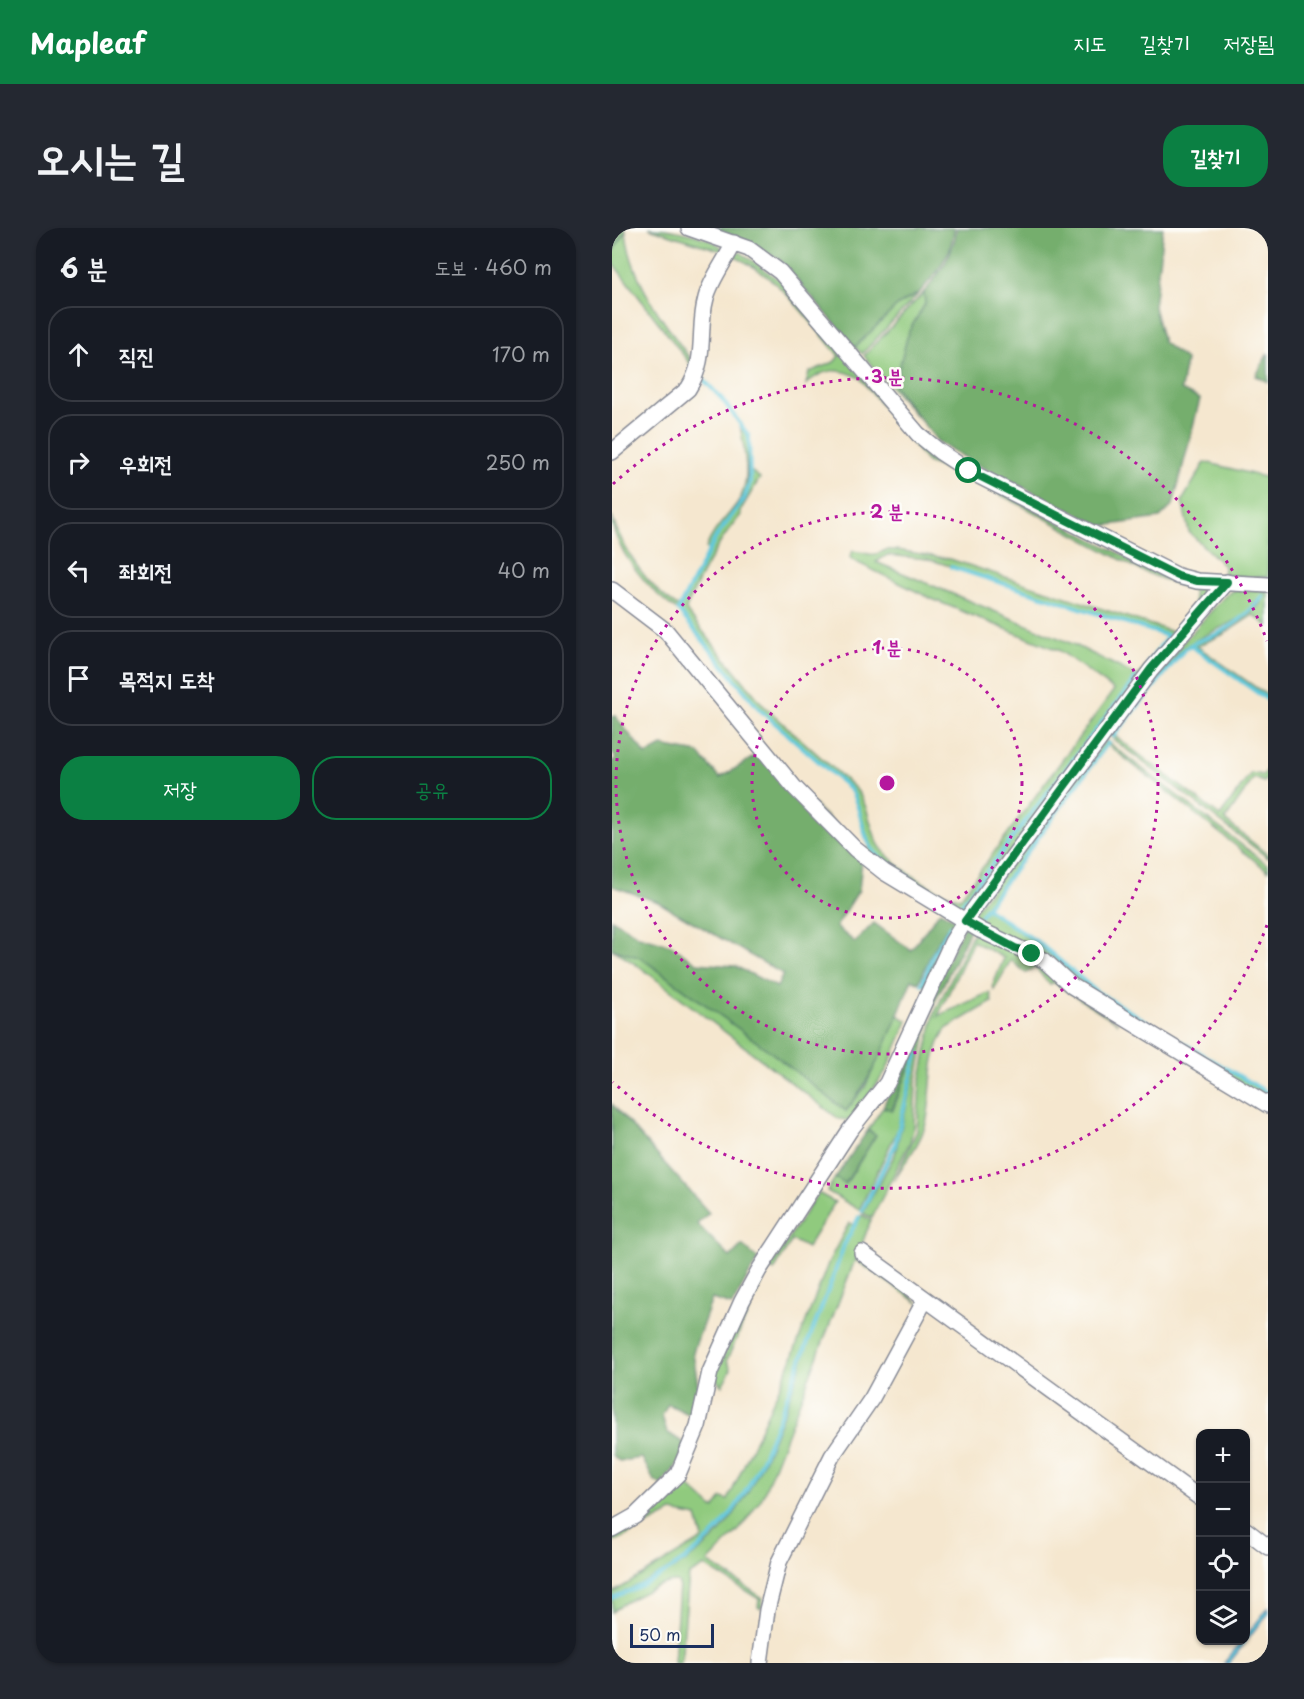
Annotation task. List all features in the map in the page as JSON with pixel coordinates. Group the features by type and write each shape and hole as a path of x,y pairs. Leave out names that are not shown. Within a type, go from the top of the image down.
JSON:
{"street":[{"path":"689,228 734,243 761,256 780,272 918,434 969,471 1155,566 1197,581 1268,585"},
{"path":"612,452 688,389 696,377 700,365 706,297 734,243"},
{"path":"612,1529 635,1516 678,1474 698,1426 710,1372 742,1301 759,1270 850,1130 887,1083 952,942 965,921 1151,669 1227,582"},
{"path":"612,590 666,631 794,787 855,849 884,872 965,921 1044,960 1072,986 1268,1105"},
{"path":"862,1253 1196,1495"},
{"path":"759,1663 767,1610 779,1562 832,1456 872,1398 925,1300"},
{"path":"1250,1533 1268,1546"}],"green space":[{"path":"612,228 625,228 626,232 612,252"},
{"path":"649,228 678,231 702,237 720,246 725,252"},
{"path":"710,228 955,228 950,249 938,271 920,292 898,305 855,347 780,260 740,238"},
{"path":"957,228 1163,228 1154,307 1163,342 1186,360 1181,390 1200,399 1173,505 1160,518 1102,526 980,466 938,442 894,386 909,331 925,304 924,292 945,262 953,246"},
{"path":"626,232 629,251 643,286 662,320 696,366 694,369 612,262 612,252"},
{"path":"740,252 785,284 922,444 943,461 1172,581 1208,590 1207,598 1197,615 1135,686 967,910 959,915 865,855 805,796 864,852 870,847 889,866 924,891 961,907 1169,636 928,559 887,555 876,562 1073,644 1137,676 960,905 912,880 878,854 867,839 851,789 761,710 679,610 718,535 744,498 751,471 760,478 740,511 741,515 710,560 686,609 764,706 856,789 866,807 882,850 902,868 926,884 960,898 1114,690 1060,651 932,599 852,560 850,557 853,551 875,555 886,550 897,550 950,559 1173,632 1193,610 1193,591 1140,570 1019,504 958,474 927,462 860,378 845,372 832,371 819,375 806,384 809,372 834,362 839,356 804,313 778,286 749,264 733,256"},
{"path":"920,292 862,354 855,347 898,305"},
{"path":"924,292 925,304 909,331 894,386 917,417 864,356"},
{"path":"1268,353 1268,382 1256,376"},
{"path":"740,424 748,437 747,491 708,551 706,548 716,529 743,493 746,464"},
{"path":"1205,462 1268,478 1268,577 1223,576 1224,566 1189,532 1182,501"},
{"path":"612,517 623,543 638,568 657,590 679,607 677,610 656,593 635,569 619,542"},
{"path":"1236,589 1268,591 1268,626 1253,615 1222,635 1197,646 1268,696 1268,699 1191,645 1245,618 1261,602 1264,594 1244,615 1180,651 1111,737 1108,735 1143,686 1225,596"},
{"path":"615,716 646,755 662,746 698,753 720,778 760,753 862,861 859,890 836,927 855,942 874,923 911,950 940,911 960,922 928,988 923,985 950,926 930,956 919,983 912,979 876,1064 846,1111 768,1050 641,958 612,949 612,919 639,936 671,945 697,963 735,966 777,987 783,974 658,902 612,886 612,761 616,759 612,752 612,717"},
{"path":"1115,736 1220,816 1251,773 1263,775 1268,769 1268,777 1264,782 1254,778 1225,820 1268,855 1268,858 1113,739"},
{"path":"1105,740 1108,742 978,917 987,909 1037,944 1097,994 1268,1094 1268,1103 969,918"},
{"path":"1109,743 1268,865 1268,871 1108,745"},
{"path":"964,926 970,930 930,1012 892,1110 883,1107 924,1010"},
{"path":"974,931 1020,951 1118,1023 1053,982 1050,985 1035,967 1026,973 1011,960 994,990 993,985 1004,958 973,941 938,1016 990,992 992,1002 946,1029 940,1039 934,1061 925,1127 918,1143 894,1181 917,1131 920,1082 934,1014"},
{"path":"612,949 641,958 768,1050 846,1111 865,1087 898,1015 908,1021 886,1071 854,1116 848,1120 839,1119 640,967"},
{"path":"930,1012 916,1083 914,1127 910,1142 872,1218 863,1213 895,1154 919,1052 917,1051 897,1131 859,1210 827,1191 835,1178 846,1184 876,1135 868,1130 883,1107 893,1110"},
{"path":"612,1104 709,1213 697,1224 730,1257 742,1245 758,1259 732,1305 712,1299 693,1352 699,1392 692,1416 668,1404 662,1416 667,1432 684,1443 679,1463 661,1485 653,1479 642,1458 619,1461 612,1455"},
{"path":"868,1130 876,1135 845,1184 835,1178"},
{"path":"818,1193 835,1202 807,1248 792,1240 774,1271 769,1268"},
{"path":"862,1215 871,1220 860,1249 920,1304 855,1260 762,1498 740,1529 708,1562 763,1598 761,1609 758,1607 759,1599 705,1566 689,1575 681,1663 674,1663 679,1583 673,1582 656,1587 612,1612 612,1599 644,1585 691,1558 718,1535 745,1497 772,1443 845,1245"},
{"path":"849,1223 854,1225 843,1245 770,1444 739,1506 714,1535 687,1557 659,1575 612,1597 612,1593 703,1539 697,1517 672,1512 612,1543 612,1533 679,1477 714,1509 722,1498 728,1500 788,1368 829,1261"},
{"path":"760,1276 764,1277 727,1360 731,1369 722,1386 714,1377"}],"water":[{"path":"1268,1608 1268,1614 1250,1637 1250,1631"},
{"path":"1239,1645 1243,1645 1229,1663 1224,1663"}],"waterway":[{"path":"700,376 722,399 749,436 750,483 744,499 716,537 678,610 760,710 850,789 857,803 871,847 884,861 911,880"},
{"path":"951,567 1168,636 1148,663"},
{"path":"1113,737 1184,650 1231,626 1263,596"},
{"path":"1190,645 1268,700"},
{"path":"945,901 960,906 1136,678"},
{"path":"980,916 1108,743"},
{"path":"986,908 1039,943 1097,992 1268,1093"},
{"path":"922,985 933,955 950,926"},
{"path":"862,1211 895,1145 918,1050"},
{"path":"612,1598 653,1579 686,1558 713,1535 734,1509 768,1447 844,1245 859,1217"}],"route":[{"path":"969,471 1178,576 1197,581 1227,582 1213,601 1151,669 965,921 1015,948 1032,954"}]}
